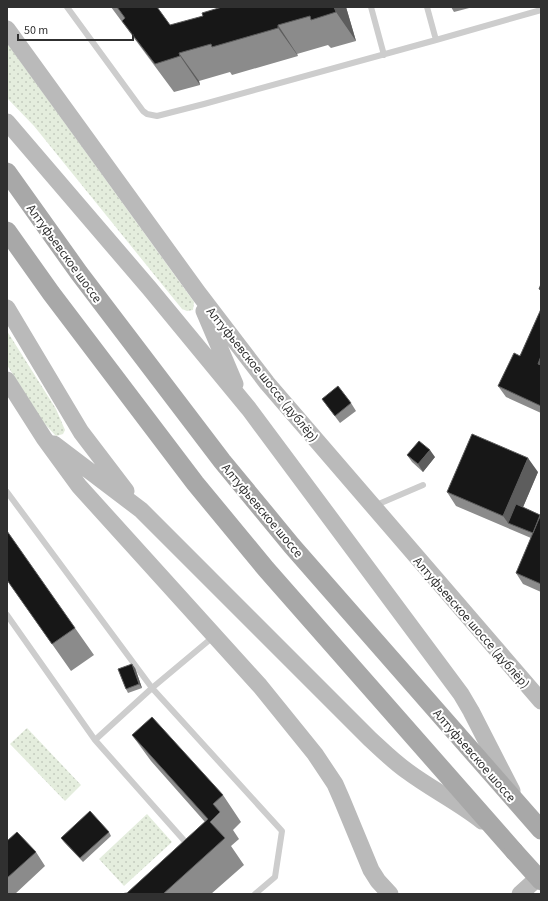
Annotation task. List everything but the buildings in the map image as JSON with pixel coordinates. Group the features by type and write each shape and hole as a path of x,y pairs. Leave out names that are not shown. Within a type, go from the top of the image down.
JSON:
{"main road":[{"name":"Алтуфьевское шоссе (дублёр)","path":"7,29 181,269 280,399 541,702"},
{"path":"7,122 249,409 461,694 524,812"},
{"name":"Алтуфьевское шоссе","path":"7,172 79,273 222,461 292,546 540,829"},
{"path":"7,231 51,294 162,442 210,501 266,569 541,881"},
{"path":"181,269 202,306 237,389 249,409"},
{"path":"7,308 71,415 98,456 133,500 370,739 393,760 421,781 472,813 501,837"},
{"path":"165,308 183,324 258,379 280,399"},
{"path":"7,380 52,450 74,480 282,712 326,770 342,800 367,863 371,876 372,894"},
{"path":"71,415 112,519 124,536"},
{"path":"30,417 52,441 149,517"},
{"path":"367,863 378,880 390,894"},
{"path":"520,894 541,874"}],"lane":[{"path":"67,7 143,111 152,116 204,104 384,55 541,10"},
{"path":"371,7 384,55"},
{"path":"426,7 436,40"},
{"path":"373,507 423,485"},
{"path":"7,492 152,688 282,831 275,877 255,894"},
{"path":"7,615 95,740 190,847 185,852"},
{"path":"95,740 152,688 214,636"}],"green space":[{"path":"7,43 194,302 193,310 187,311 182,309 34,126 7,98"},
{"path":"7,331 56,409 65,430 63,434 56,436 43,422 7,365"},
{"path":"27,728 81,785 65,801 10,744"},
{"path":"147,814 172,842 124,886 99,859"}]}
